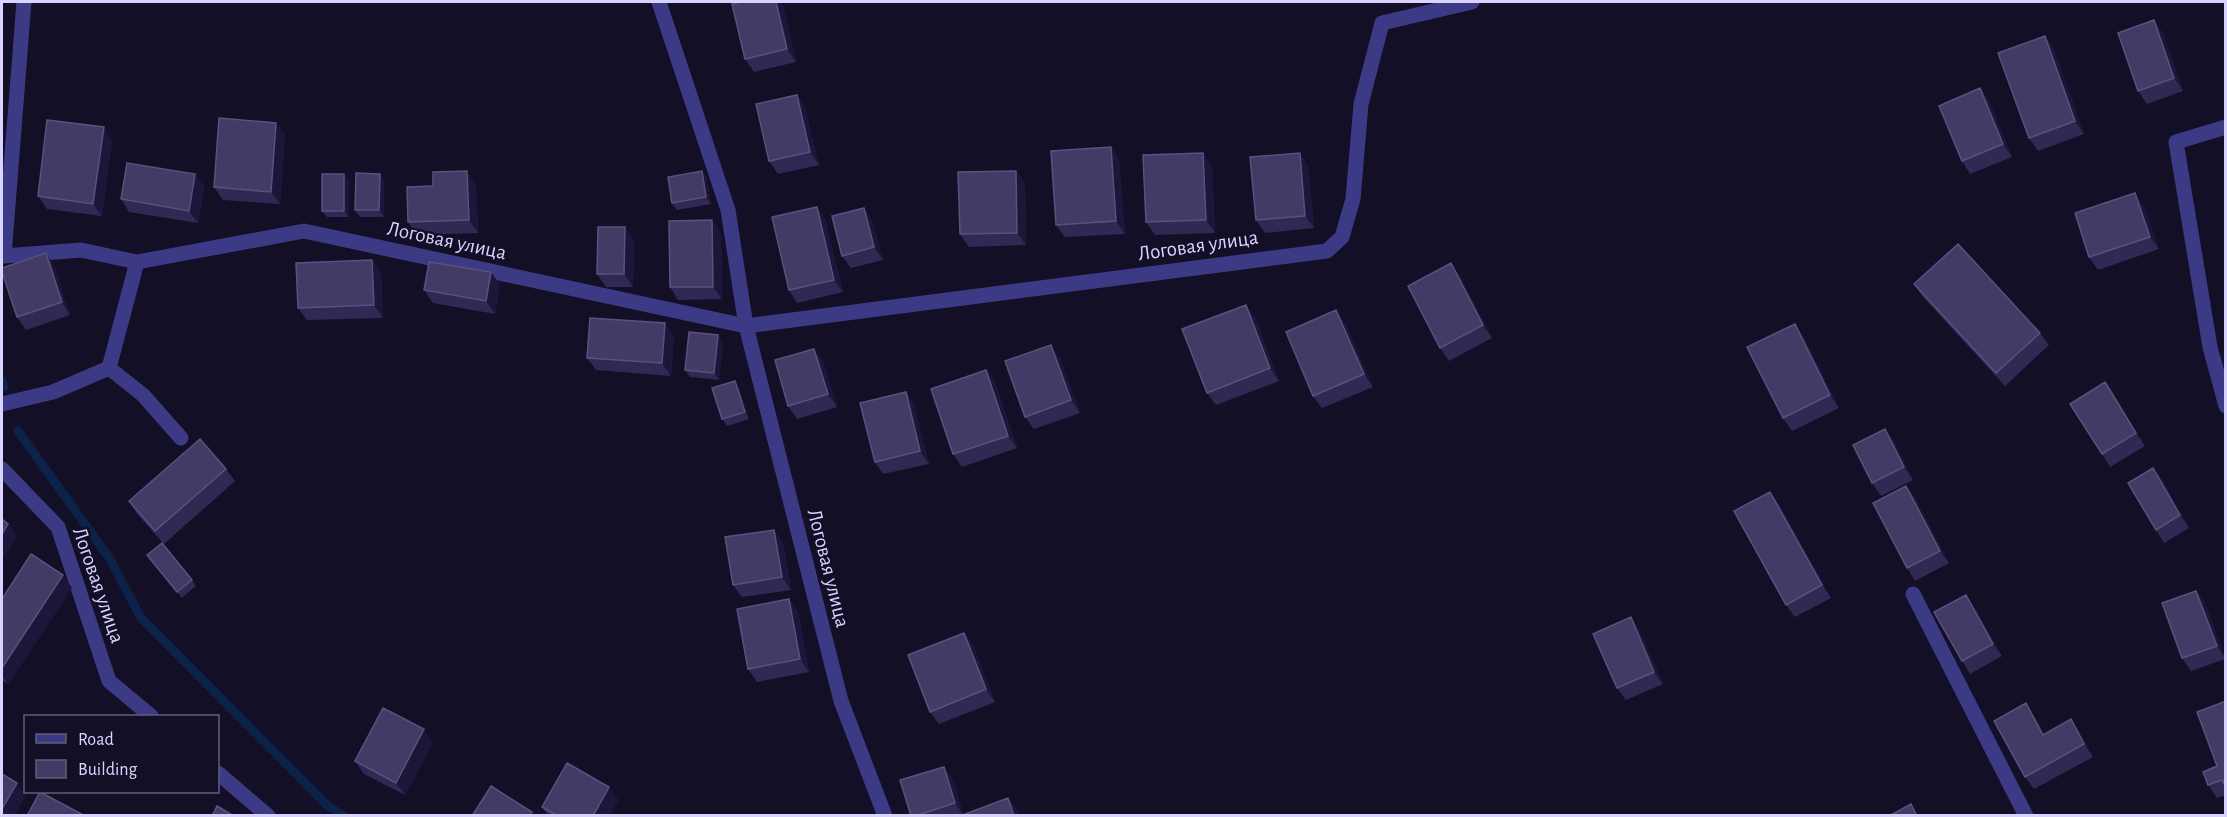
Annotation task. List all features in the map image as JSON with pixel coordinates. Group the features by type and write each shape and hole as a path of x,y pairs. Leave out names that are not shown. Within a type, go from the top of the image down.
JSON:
{"street":[{"name":"Логовая улица","path":"24,2 4,256 81,250 137,262 304,231 746,326 1327,251 1342,237 1353,199 1361,104 1382,23 1472,2"},
{"name":"Логовая улица","path":"659,2 728,210 746,326 841,701 885,816"},
{"path":"2226,127 2176,142 2210,347 2226,406"},
{"path":"109,368 137,262"},
{"path":"2,404 53,392 109,368"},
{"path":"109,368 143,394 181,438"},
{"name":"Логовая улица","path":"2,469 58,527 109,681 149,715"},
{"path":"1913,594 2026,816"},
{"path":"219,774 268,816"}],"building":[{"path":"776,2 787,49 745,59 732,4"},
{"path":"2154,20 2174,78 2138,91 2118,33"},
{"path":"2045,36 2075,121 2029,138 1998,53"},
{"path":"1980,88 2003,144 1962,161 1939,106"},
{"path":"797,95 810,152 769,161 756,104"},
{"path":"219,118 276,123 271,192 214,187"},
{"path":"47,120 104,127 93,204 38,196"},
{"path":"1111,147 1116,221 1056,225 1051,151"},
{"path":"1203,153 1206,220 1146,222 1143,155"},
{"path":"1300,153 1305,216 1256,220 1250,157"},
{"path":"127,163 195,174 189,211 121,199"},
{"path":"467,171 469,220 408,222 407,187 433,186 433,172"},
{"path":"702,171 706,197 672,203 668,177"},
{"path":"1016,171 1017,233 960,234 958,172"},
{"path":"356,173 380,174 379,210 355,210"},
{"path":"322,174 344,174 344,211 322,211"},
{"path":"2135,193 2150,237 2089,257 2075,213"},
{"path":"817,207 834,280 789,290 772,217"},
{"path":"864,208 874,247 842,256 832,216"},
{"path":"712,220 713,287 670,287 669,221"},
{"path":"598,227 625,227 624,274 597,274"},
{"path":"1958,244 2040,333 1996,373 1914,284"},
{"path":"46,253 62,302 17,317 2,268"},
{"path":"372,260 374,305 298,308 296,263"},
{"path":"429,262 491,272 486,301 424,290"},
{"path":"1451,263 1483,325 1440,348 1408,286"},
{"path":"1246,305 1270,368 1207,393 1182,329"},
{"path":"1336,310 1364,374 1313,396 1286,332"},
{"path":"590,318 665,323 662,363 587,358"},
{"path":"1795,324 1830,395 1783,418 1747,347"},
{"path":"689,332 718,335 714,373 685,370"},
{"path":"1051,345 1071,400 1025,417 1005,361"},
{"path":"814,349 828,394 788,406 775,360"},
{"path":"986,370 1008,436 953,454 931,389"},
{"path":"735,381 745,412 722,419 712,388"},
{"path":"2105,382 2136,433 2102,454 2070,404"},
{"path":"906,392 920,451 875,462 860,403"},
{"path":"1885,429 1904,467 1872,483 1853,445"},
{"path":"200,439 226,469 155,531 129,501"},
{"path":"2153,468 2180,515 2156,530 2128,483"},
{"path":"1906,486 1940,551 1907,568 1873,503"},
{"path":"1770,492 1822,585 1786,605 1734,511"},
{"path":"2,519 8,524 2,534"},
{"path":"774,530 782,577 733,585 725,537"},
{"path":"162,543 192,580 177,592 147,555"},
{"path":"31,554 63,575 2,668 2,599"},
{"path":"2196,591 2217,646 2182,658 2162,603"},
{"path":"1966,595 1993,644 1962,661 1934,612"},
{"path":"789,599 800,659 748,669 737,609"},
{"path":"1631,617 1654,672 1617,688 1593,634"},
{"path":"964,633 986,689 930,712 908,655"},
{"path":"2226,701 2226,788 2222,780 2208,785 2203,772 2217,766 2197,712"},
{"path":"2026,703 2043,735 2071,719 2084,744 2025,777 1994,721"},
{"path":"383,708 424,729 396,783 355,761"},
{"path":"567,763 609,787 593,816 557,816 542,807"},
{"path":"944,767 955,803 911,816 900,780"},
{"path":"2,774 17,783 2,809"},
{"path":"491,786 532,812 530,816 472,816"},
{"path":"39,793 42,793 85,816 27,816"},
{"path":"1008,798 1014,816 960,816"},
{"path":"1911,804 1917,816 1889,816"},
{"path":"217,806 234,816 212,816"}],"waterway":[{"path":"2,381 4,387"},
{"path":"18,431 110,559 141,618 327,805 343,816"}]}
